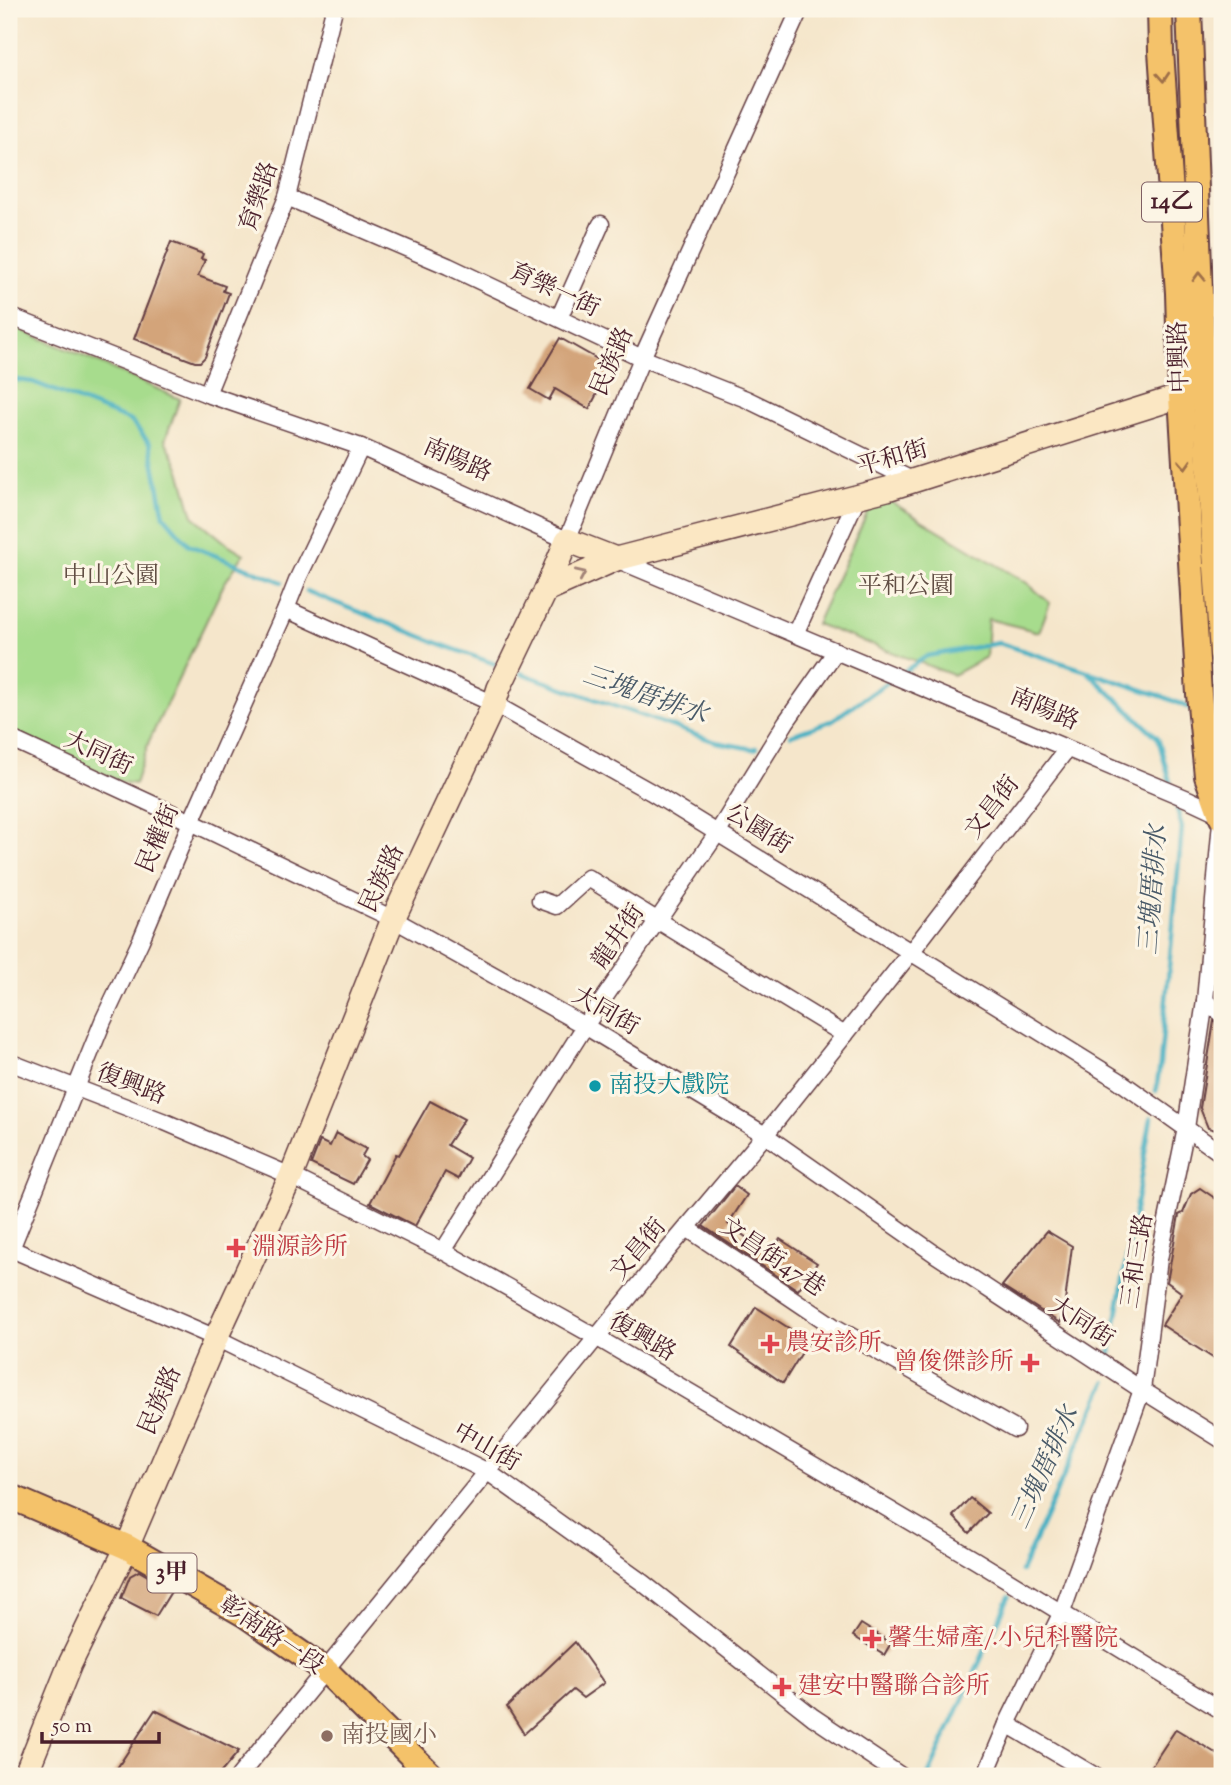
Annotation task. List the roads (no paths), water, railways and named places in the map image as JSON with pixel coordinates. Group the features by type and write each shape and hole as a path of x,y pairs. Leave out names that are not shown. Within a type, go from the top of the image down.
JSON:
{"main road":[{"name":"中興路","path":"1160,9 1178,293 1202,392 1222,653"},
{"name":"中興路","path":"1189,9 1202,392 1201,713 1207,776 1222,814"},
{"name":"平和街","path":"546,590 616,559 914,481 1202,392"},
{"name":"南陽路","path":"567,540 616,559"},
{"name":"民族路","path":"25,1776 70,1664 127,1547 216,1338 291,1177 393,919 567,540"},
{"name":"彰南路一段","path":"9,1496 127,1547 244,1614 325,1671 432,1776"}],"street":[{"name":"育樂路","path":"207,394 288,197 334,9"},
{"name":"民族路","path":"567,540 642,358 800,9"},
{"name":"育樂一街","path":"288,197 448,265 642,358 746,399 914,481"},
{"path":"559,318 601,224"},
{"name":"南陽路","path":"9,316 207,394 362,447 567,540"},
{"name":"民權街","path":"10,1250 103,1021 141,940 299,576 362,447"},
{"path":"795,634 859,496"},
{"name":"南陽路","path":"616,559 1222,814"},
{"name":"公園街","path":"286,609 494,704 651,792 1118,1080 1222,1154"},
{"name":"龍井街","path":"443,1251 585,1026 718,832 786,722 836,651"},
{"name":"大同街","path":"9,738 393,919 585,1026 765,1135 935,1254 1222,1440"},
{"name":"文昌街","path":"239,1776 596,1337 765,1135 1067,749"},
{"name":"三和三路","path":"985,1776 1007,1724 1062,1612 1142,1390 1159,1259 1186,1128 1205,1002 1222,814"},
{"path":"540,900 557,906 588,878 845,1035"},
{"path":"1205,1002 1222,1014"},
{"name":"復興路","path":"9,1062 165,1122 291,1177 443,1251 596,1337 1062,1612 1222,1712"},
{"name":"文昌街47巷","path":"687,1228 833,1326 1015,1429"},
{"name":"中山街","path":"10,1250 216,1338 488,1472 643,1583 813,1717 896,1773"},
{"path":"1007,1724 1096,1776"},
{"path":"9,1773 14,1776"}],"waterway":[{"name":"三塊厝排水","path":"9,379 33,382 131,421 150,444 164,516 189,545 282,582"},
{"name":"三塊厝排水","path":"306,591 495,664"},
{"name":"三塊厝排水","path":"900,674 927,656 999,643 1087,671 1158,738 1172,789"},
{"path":"1089,672 1192,709"},
{"name":"三塊厝排水","path":"521,673 716,742 757,748"},
{"name":"三塊厝排水","path":"791,735 831,721 892,679"},
{"path":"1210,717 1222,722"},
{"name":"三塊厝排水","path":"1156,1091 1182,828 1174,797"},
{"name":"三塊厝排水","path":"1110,1355 1151,1118"},
{"name":"三塊厝排水","path":"1021,1571 1106,1382"},
{"name":"三塊厝排水","path":"928,1776 1009,1597"}],"place":[{"name":"南投大戲院","path":"595,1086"},
{"name":"淵源診所","path":"236,1248"},
{"name":"農安診所","path":"770,1344"},
{"name":"曾俊傑診所","path":"1030,1363"},
{"name":"馨生婦產/.小兒科醫院","path":"872,1639"},
{"name":"建安中醫聯合診所","path":"782,1687"},
{"name":"南投國小","path":"327,1736"}],"park label":[{"name":"中山公園","path":"111,577"},
{"name":"平和公園","path":"906,587"}]}
